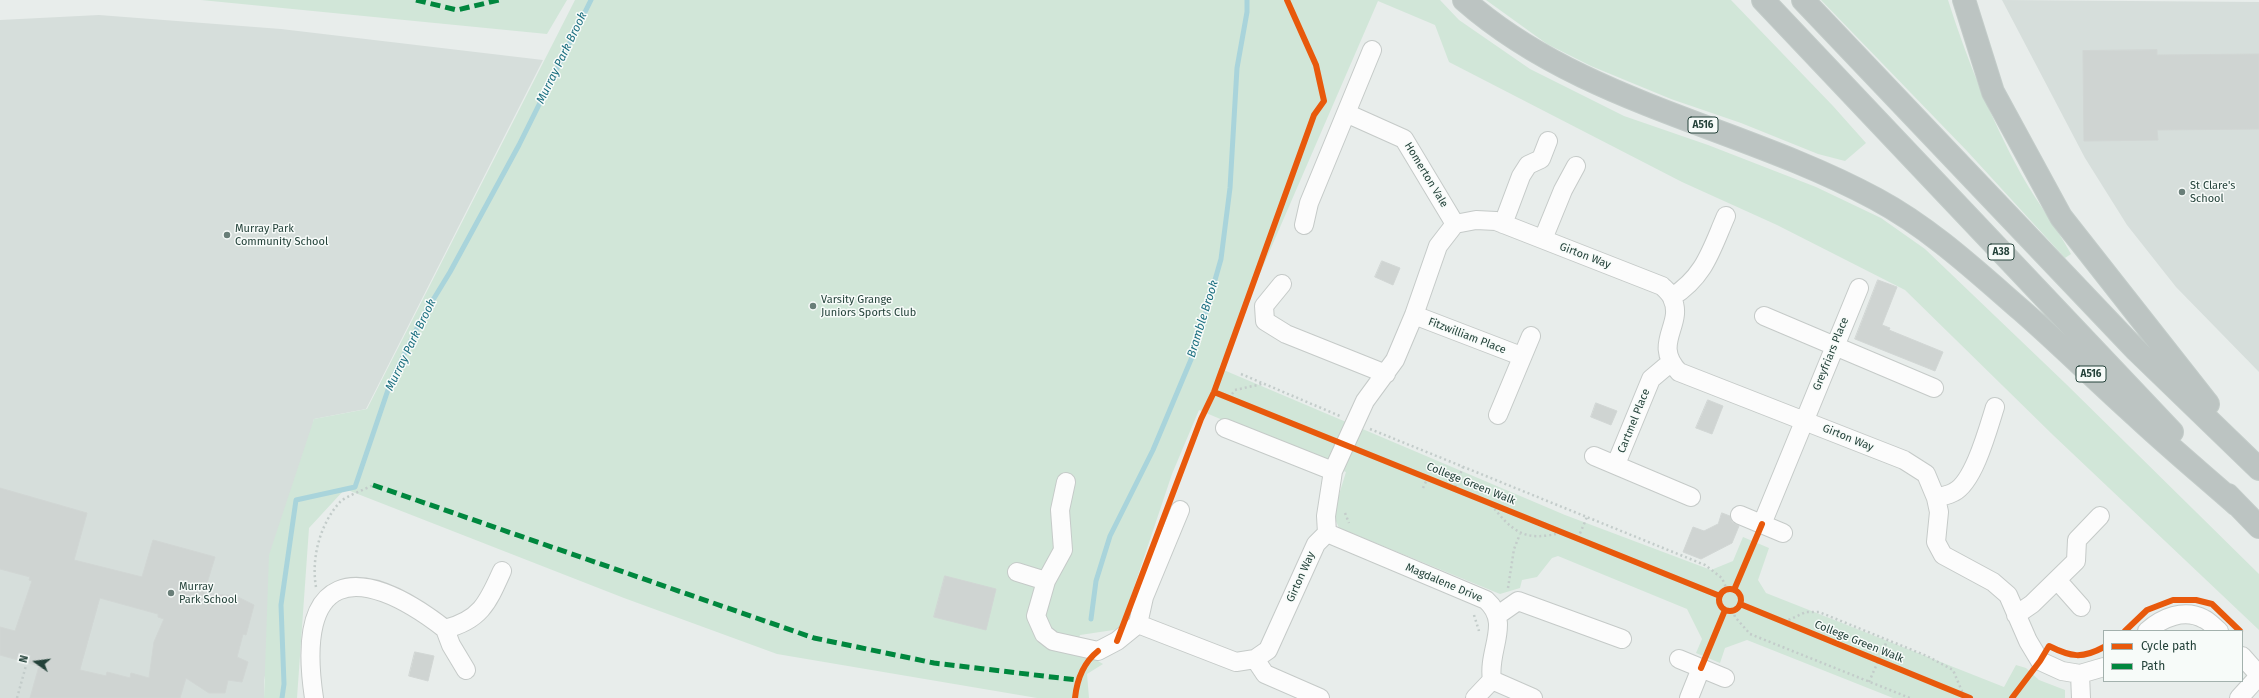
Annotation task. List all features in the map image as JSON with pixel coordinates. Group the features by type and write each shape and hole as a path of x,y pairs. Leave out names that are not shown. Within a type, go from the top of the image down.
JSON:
{"highway":[{"name":"A516","path":"1464,0 1507,34 1552,62 1668,113 1732,135 1822,172 1902,214 1961,258 2064,348 2135,415 2237,504"},
{"name":"A38","path":"1763,0 2146,403 2237,504 2259,526"},
{"name":"A38","path":"1802,0 2136,350 2259,469"},
{"path":"1964,0 1993,92 2061,217 2259,469"}],"street":[{"path":"1304,225 1309,203 1372,50"},
{"name":"Homerton Vale","path":"1346,113 1404,139 1455,224"},
{"path":"1503,224 1521,176 1528,166 1541,160 1548,141"},
{"path":"1543,240 1562,190 1576,166"},
{"path":"1670,363 1666,351 1675,311 1672,297 1686,288 1702,270 1726,216"},
{"name":"Girton Way","path":"1455,224 1476,220 1496,221 1662,286 1672,297"},
{"path":"1327,533 1326,516 1333,471 1365,401 1386,374 1394,360 1414,315 1438,246 1455,224"},
{"path":"1282,284 1264,306 1265,321 1286,334 1386,374"},
{"name":"Greyfriars Place","path":"1762,524 1859,288"},
{"name":"Fitzwilliam Place","path":"1414,315 1521,356"},
{"path":"1764,316 1934,388"},
{"path":"1498,415 1521,356 1531,336"},
{"name":"Girton Way","path":"1670,363 1679,372 1904,460 1926,474 1936,498 1939,512 1936,542 1943,555 1993,582 2008,596 2028,641 2040,661 2062,671 2080,674 2103,667"},
{"name":"Cartmel Place","path":"1616,464 1651,378 1670,363"},
{"path":"1936,498 1954,492 1965,483 1982,446 1995,407"},
{"path":"1225,428 1333,471"},
{"path":"1594,456 1692,497"},
{"path":"1066,482 1060,510 1063,550 1046,581 1036,616 1044,634 1053,641 1098,651 1117,641 1138,624 1144,597 1180,510"},
{"path":"1740,515 1783,533"},
{"path":"2016,615 2032,604 2076,562 2077,540 2100,516"},
{"name":"Girton Way","path":"1255,659 1268,650 1316,544 1327,533"},
{"name":"Magdalene Drive","path":"1327,533 1486,600 1496,611"},
{"path":"445,630 462,625 472,619 490,596 502,571"},
{"path":"1018,572 1046,581"},
{"path":"2057,580 2081,607"},
{"path":"314,698 311,676 311,652 314,626 320,607 329,596 340,589 353,586 370,588 389,594 411,605 445,630 451,645 466,670"},
{"path":"1492,680 1490,668 1499,627 1496,611 1518,601 1622,639"},
{"path":"2149,630 2167,618 2184,614 2203,618 2217,630"},
{"path":"1138,624 1236,662 1255,659 1265,674 1320,698"},
{"path":"2239,698 2259,676 2243,657"},
{"path":"1679,659 1725,678"},
{"path":"1689,698 1701,668"},
{"path":"2080,674 2081,698"},
{"path":"1475,698 1492,680"},
{"path":"1492,680 1533,698"}],"path":[{"path":"1241,374 1463,467 1705,565 1722,578 1724,592 1734,590"},
{"path":"1229,398 1235,390 1262,383"},
{"path":"1222,395 1236,400"},
{"path":"1455,488 1463,467"},
{"path":"1423,488 1428,476"},
{"path":"320,607 314,561 324,526 341,501 373,485"},
{"path":"1488,501 1504,521 1520,534 1545,537 1564,532"},
{"path":"1344,512 1363,548"},
{"path":"1578,538 1587,517"},
{"path":"1550,527 1585,541"},
{"path":"1496,611 1507,595 1509,574 1520,534"},
{"path":"1725,610 1736,609 1735,617 1750,634 1910,698"},
{"path":"1784,622 1806,612 1819,612 1927,656 1953,670 1967,697"},
{"path":"1473,613 1477,620 1480,635"},
{"path":"1776,619 1791,625"},
{"path":"1869,682 1887,640"},
{"path":"17,698 27,662"},
{"path":"1957,693 1967,697"}],"shaded area":[{"name":"St Clare's School","path":"2002,0 2259,2 2259,372 2176,287 2127,225 2085,158"},
{"name":"Murray Park Community School","path":"99,15 281,29 543,60 366,409 314,419 264,681 264,698 0,698 0,20"}],"green space":[{"path":"201,0 567,0 547,34"},
{"name":"Varsity Grange Juniors Sports Club","path":"575,0 1440,0 1459,20 1530,69 1624,116 1708,145 1816,187 1881,218 1925,249 2065,383 2259,574 2259,630 2053,435 1905,290 1777,225 1682,182 1449,62 1435,25 1378,1 1219,368 1565,515 1711,570 1733,561 1743,537 1769,548 1758,580 1766,593 2004,687 2016,665 2026,668 2039,680 2065,690 2065,698 1893,698 1747,640 1725,648 1720,663 1696,653 1702,639 1687,609 1558,556 1552,558 1537,577 1522,580 1520,588 1500,594 1339,528 1333,514 1346,472 1199,410 1172,474 1120,629 1080,635 1076,648 1103,664 1087,674 1089,698 1037,698 777,654 624,598 345,489 309,528 297,698 264,698 269,555 314,419 367,409"},
{"path":"1486,0 1731,0 1833,106 1866,143 1845,161 1818,154 1741,123 1671,99 1591,66 1547,44"},
{"path":"1821,0 1948,0 1963,45 1990,111 2010,153 2027,184 2071,254 2065,258 1967,151"}],"building":[{"path":"2157,50 2157,55 2259,54 2259,129 2157,130 2158,140 2084,141 2083,51"},
{"path":"1382,261 1400,268 1393,285 1375,277"},
{"path":"1878,280 1897,287 1882,325 1890,328 1889,330 1943,352 1935,371 1855,339"},
{"path":"1708,400 1723,406 1712,434 1696,428"},
{"path":"1596,403 1617,411 1611,425 1591,417"},
{"name":"Murray Park School","path":"0,488 87,513 74,560 142,577 153,540 215,557 204,593 236,596 254,605 246,635 243,634 237,657 248,662 242,682 228,680 225,693 209,693 186,678 180,698 30,698 39,666 0,655 0,627 15,631 32,581 29,580 30,577 0,569","holes":["100,598 158,614 158,617 164,619 154,642 149,678 131,673 130,678 107,672 106,676 80,670"]},
{"path":"1722,513 1730,516 1732,522 1739,526 1732,543 1701,559 1683,552 1693,527 1704,531 1718,524"},
{"path":"945,576 996,589 986,630 934,617"},
{"path":"415,652 434,656 428,681 409,676"}],"waterway":[{"name":"Murray Park Brook","path":"282,698 284,684 281,605 296,500 355,487 391,381 422,318 450,272 519,145 591,0"},
{"name":"Bramble Brook","path":"1091,619 1096,581 1110,536 1153,450 1195,350 1221,259 1230,188 1237,68 1247,12 1247,0"}],"marked path":[{"path":"416,0 457,10 499,0"},
{"path":"373,485 814,638 934,663 1077,680"}],"cycle path":[{"path":"1117,641 1201,419 1214,392 1314,115 1324,101 1316,65 1287,0"},
{"name":"College Green Walk","path":"1214,392 1720,596"},
{"path":"1734,590 1762,524"},
{"path":"1730,589 1738,592 1741,600 1738,608 1730,611 1722,608 1719,600 1722,592 1730,589"},
{"path":"2126,630 2147,610 2173,600 2196,600 2212,604 2239,630"},
{"name":"College Green Walk","path":"1740,604 1970,698"},
{"path":"1701,668 1725,610"},
{"path":"2012,698 2040,661 2049,646 2076,655 2083,655 2103,648"},
{"path":"1075,698 1079,678 1088,661 1098,651"}],"place":[{"name":"St Clare's School","path":"2182,192"},
{"name":"Murray Park Community School","path":"227,235"},
{"name":"Varsity Grange Juniors Sports Club","path":"813,306"},
{"name":"Murray Park School","path":"171,593"}]}
